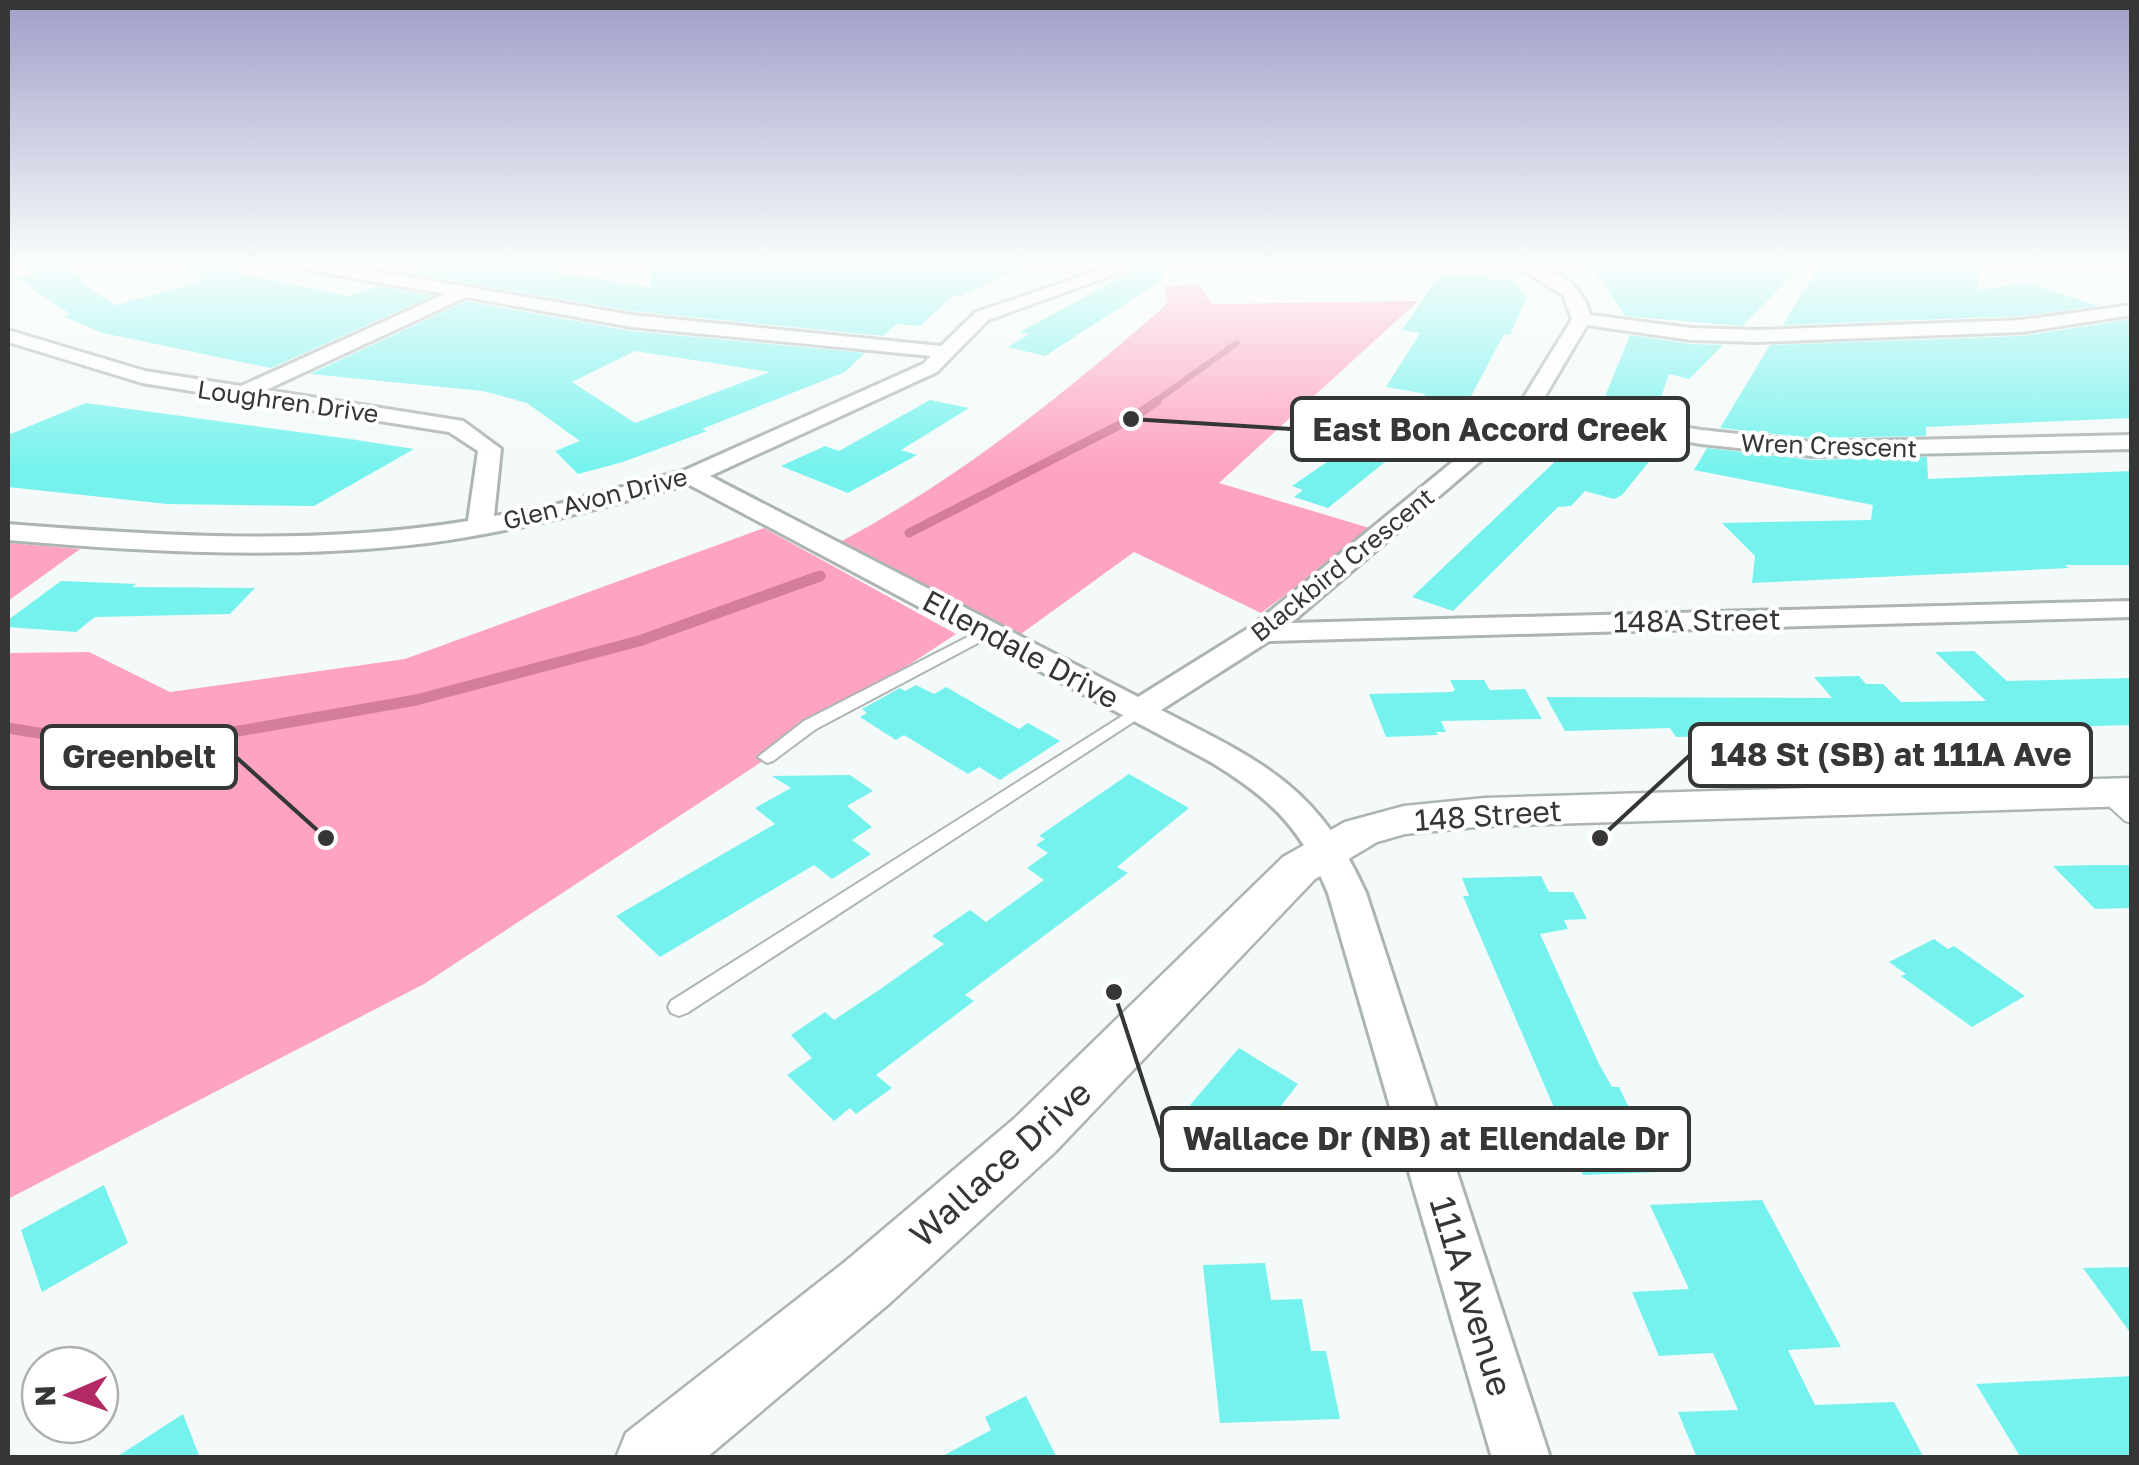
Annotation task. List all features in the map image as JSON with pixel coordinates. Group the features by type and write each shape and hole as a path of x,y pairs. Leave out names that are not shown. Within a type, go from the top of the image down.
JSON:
{"street":[{"path":"241,394 373,333"},
{"path":"764,333 947,352"},
{"name":"Glen Avon Drive","path":"8,532 192,546 264,547 372,541 537,517 691,476 930,368 965,333"},
{"name":"Blackbird Crescent","path":"1138,711 1262,632 1529,407 1573,333"},
{"path":"1685,333 1827,333"},
{"name":"Loughren Drive","path":"8,336 142,377 456,426 490,449 480,526"},
{"name":"Wren Crescent","path":"1529,407 1701,437 1812,449 2132,442"},
{"name":"Ellendale Drive","path":"691,476 1274,786 1303,812 1330,849"},
{"name":"148A Street","path":"1262,632 2132,609"},
{"name":"148 Street","path":"1330,849 1361,832 1404,820 1485,812 2123,801"},
{"name":"Wallace Drive","path":"651,1458 868,1282 1034,1135 1224,948 1299,868 1330,849"},
{"name":"111A Avenue","path":"1330,849 1522,1458"}],"lane":[{"path":"767,757 810,725 986,632"},
{"path":"678,1007 1138,711"}],"shaded area":[{"path":"1133,333 1383,333 1219,483 1373,529 1261,613 1134,552 1021,634 840,542 970,462"},
{"path":"764,528 956,634 424,984 8,1199 8,653 89,652 170,692 405,659"},
{"path":"8,543 80,549 8,601"}],"building":[{"path":"105,333 348,333 271,368"},
{"path":"397,333 656,333 865,353 845,372 702,429 707,431 578,474 555,451 580,441 527,403 483,391 310,374","holes":["635,351 770,372 635,423 572,382"]},
{"path":"1080,333 1045,356 1008,347 1029,334"},
{"path":"1420,333 1511,333 1504,334 1469,400 1463,399 1328,508 1294,497 1303,490 1292,486 1426,394 1386,387"},
{"path":"2132,333 2132,418 1926,427 1926,436 1812,438 1720,428 1770,345"},
{"path":"1630,335 1723,345 1689,379 1669,374 1654,418 1600,409"},
{"path":"930,400 969,408 901,450 917,455 848,493 781,466 825,446 839,451"},
{"path":"86,403 414,449 314,506 167,504 8,487 8,435"},
{"path":"1592,428 1647,438 1643,450 1656,453 1622,495 1614,499 1585,491 1571,506 1558,507 1453,611 1412,597 1563,454 1577,458"},
{"path":"1707,448 1812,460 1927,457 1928,479 2132,471 2132,565 2065,565 2069,568 1752,583 1755,556 1722,523 1871,520 1873,505 1694,470"},
{"path":"61,581 136,584 132,587 255,588 230,614 95,617 76,632 8,627 8,620"},
{"path":"1974,651 2007,681 2132,678 2132,725 1676,737 1670,728 1565,731 1546,697 1832,698 1814,677 1859,676 1866,684 1883,684 1901,702 1986,701 1935,652"},
{"path":"1450,680 1484,680 1490,690 1525,689 1542,719 1441,721 1446,732 1436,732 1438,735 1386,737 1369,694 1452,692 1455,690"},
{"path":"916,685 934,694 946,687 1019,729 1028,723 1060,741 1000,780 979,767 968,774 904,735 896,740 860,717 867,713 862,709 900,688 905,691"},
{"path":"1129,774 1189,808 1117,867 1128,873 965,995 974,1001 876,1075 892,1088 856,1114 850,1108 834,1121 787,1075 812,1058 791,1035 825,1012 834,1020 879,990 944,944 932,936 970,910 986,922 1044,880 1027,868 1048,853 1036,845 1045,839 1039,836"},
{"path":"850,775 873,791 847,806 872,827 852,840 871,854 832,879 814,865 660,957 616,916 775,824 755,808 791,788 772,776"},
{"path":"2132,865 2132,908 2095,909 2053,866"},
{"path":"1541,876 1549,892 1573,892 1587,919 1564,920 1568,929 1540,934 1599,1064 1612,1087 1619,1087 1660,1172 1583,1175 1463,896 1469,896 1462,878"},
{"path":"1934,939 1948,949 1954,946 2025,996 1972,1027 1901,976 1906,974 1889,962"},
{"path":"1239,1048 1298,1084 1251,1144 1245,1141 1232,1158 1183,1125 1196,1109 1190,1105"},
{"path":"104,1185 128,1243 42,1292 21,1230"},
{"path":"1762,1200 1841,1347 1788,1350 1815,1405 1894,1402 1924,1458 1697,1458 1678,1412 1738,1410 1713,1353 1659,1356 1632,1292 1689,1289 1650,1205"},
{"path":"1265,1263 1271,1300 1302,1299 1311,1351 1326,1351 1340,1419 1220,1423 1203,1265"},
{"path":"2132,1267 2132,1335 2083,1268"},
{"path":"2132,1376 2132,1456 2021,1458 1976,1384"},
{"path":"1026,1396 1057,1458 939,1458 991,1430 985,1417"},
{"path":"183,1414 200,1458 115,1458"}],"waterway":[{"path":"1153,403 1237,343"},
{"path":"909,533 1131,419 1157,401"},
{"path":"8,728 45,734 216,735 416,700 639,641 820,576"},
{"path":"813,579 821,576"}],"place":[{"name":"East Bon Accord Creek","path":"1131,419"},
{"name":"Greenbelt","path":"326,838"},
{"name":"148 St (SB) at 111A Ave","path":"1600,838"},
{"name":"Wallace Dr (NB) at Ellendale Dr","path":"1114,992"}]}
